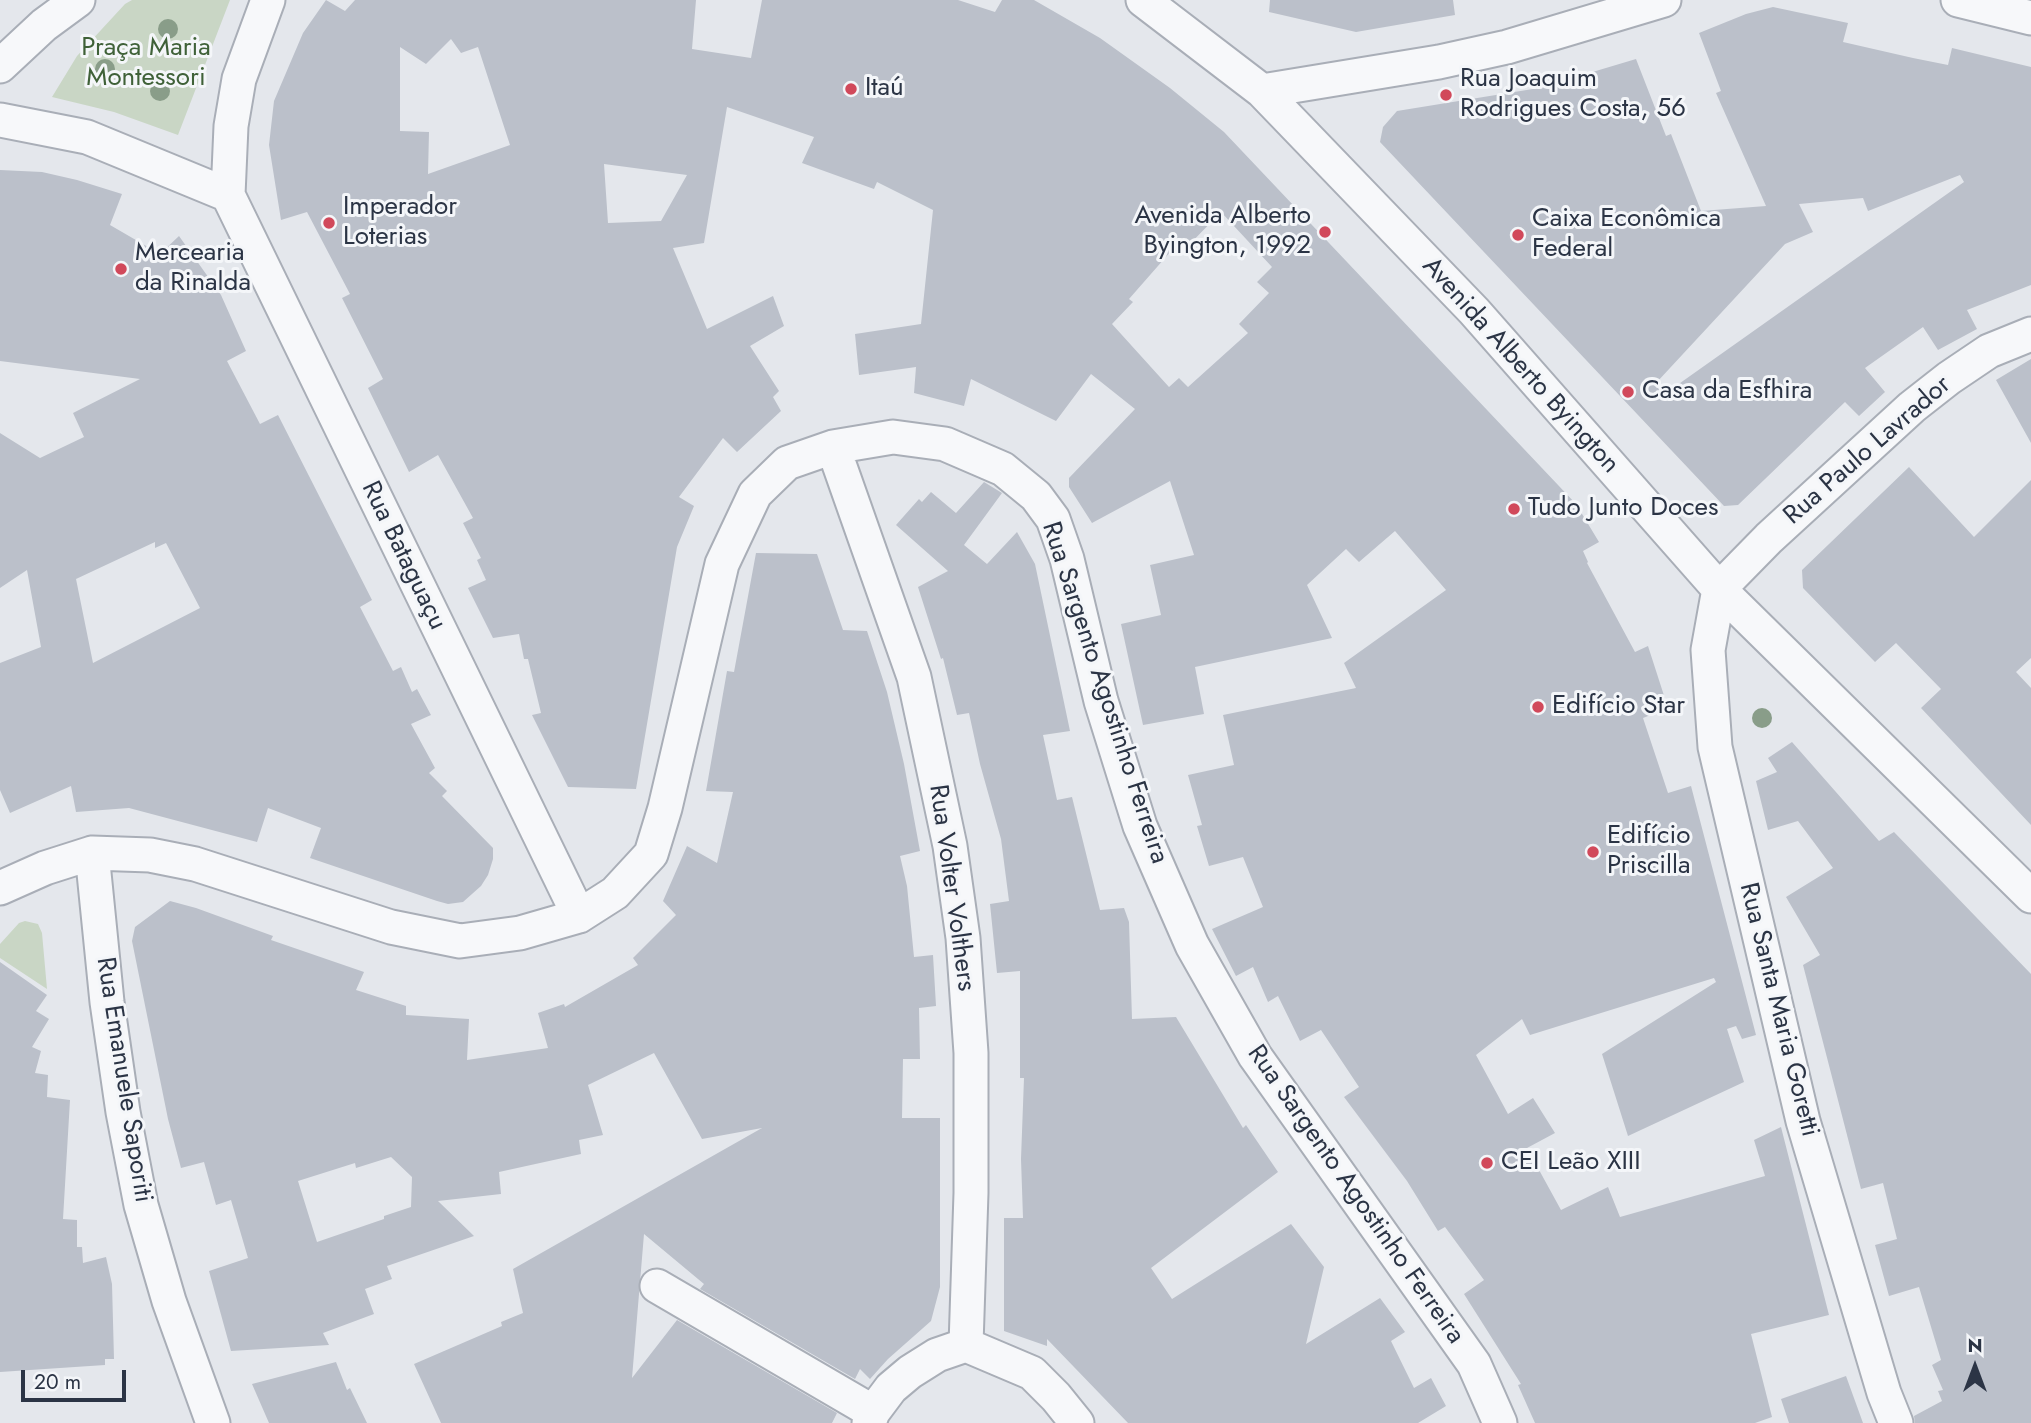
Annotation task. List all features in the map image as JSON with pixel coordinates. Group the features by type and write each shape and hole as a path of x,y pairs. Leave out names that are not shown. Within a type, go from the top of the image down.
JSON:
{"street":[{"path":"0,66 44,24 78,0"},
{"path":"0,120 86,137 228,195 231,126 239,79 268,0"},
{"name":"Avenida Alberto Byington","path":"1143,0 1262,91 1474,311 1719,589 2031,896"},
{"path":"1262,91 1439,62 1507,47 1664,0"},
{"path":"1958,0 2031,18"},
{"name":"Rua Bataguaçu","path":"228,195 579,916"},
{"name":"Rua Paulo Lavrador","path":"1719,589 1769,538 1912,407 1989,351 2031,334"},
{"name":"Rua Sargento Agostinho Ferreira","path":"0,888 45,868 92,853 150,855 195,863 391,927 460,941 520,933 579,916 615,893 651,854 665,808 722,564 755,494 788,464 833,447 893,437 945,444 1003,469 1036,496 1053,519 1068,559 1101,701 1140,826 1192,945 1255,1056 1474,1364 1500,1423"},
{"name":"Rua Volter Volthers","path":"833,447 914,677 950,846 962,938 971,1053 971,1193 966,1345"},
{"name":"Rua Santa Maria Goretti","path":"1719,589 1708,650 1715,747 1803,1121 1884,1393 1896,1423"},
{"name":"Rua Emanuele Saporiti","path":"92,853 113,1044 141,1205 169,1301 213,1423"},
{"path":"657,1286 871,1418 891,1388 909,1372 937,1355 966,1345 1032,1373 1056,1396 1077,1423"}],"green space":[{"name":"Praça Maria Montessori","path":"132,0 230,0 178,135 114,112 52,97 77,56 125,4"},
{"path":"25,921 38,924 42,933 47,989 0,958 0,944 19,923"}],"building":[{"path":"326,0 345,11 355,0 696,0 692,49 751,58 762,0 958,0 995,12 1002,0 1034,0 1100,38 1170,88 1224,132 1576,504 1599,542 1583,551 1587,563 1635,652 1648,646 1668,708 1643,718 1668,793 1691,786 1756,1035 1742,1039 1736,1026 1727,1029 1744,1082 1628,1136 1602,1054 1716,982 1714,978 1530,1035 1522,1019 1476,1055 1508,1114 1533,1098 1555,1133 1527,1148 1561,1210 1608,1187 1620,1217 1765,1176 1754,1140 1781,1127 1829,1315 1751,1334 1772,1417 1755,1423 1535,1423 1518,1385 1521,1384 1464,1294 1484,1280 1445,1227 1438,1231 1407,1181 1344,1097 1359,1087 1321,1030 1300,1041 1278,996 1268,1002 1253,967 1236,976 1212,929 1263,907 1243,857 1209,866 1197,826 1202,825 1188,775 1234,765 1223,715 1356,688 1344,663 1446,590 1395,531 1359,562 1346,549 1307,585 1332,638 1195,667 1204,714 1143,725 1121,624 1161,615 1150,565 1194,555 1170,481 1092,523 1069,487 1069,478 1135,409 1091,374 1056,421 971,379 964,406 914,393 916,367 859,375 855,334 921,324 933,210 877,182 874,189 802,163 814,137 727,107 704,243 673,248 707,329 773,296 784,326 750,346 779,391 773,397 781,411 737,452 723,438 679,497 694,506 677,547 636,789 568,787 532,715 541,713 519,634 493,638 468,588 486,580 477,560 481,558 463,523 473,518 438,455 409,472 368,388 383,379 342,298 350,294 307,212 281,220 269,145 274,101 303,33","holes":["451,39 461,53 478,47 510,145 428,174 429,132 400,131 400,47 426,64","604,164 687,175 661,221 608,223","1221,212 1272,267 1257,282 1269,293 1239,324 1248,333 1188,387 1179,378 1169,387 1112,324 1133,302 1129,299 1179,242 1186,248"]},
{"path":"1270,0 1453,0 1455,15 1356,32 1269,12"},
{"path":"1773,7 1848,23 1843,42 1948,65 1952,48 2031,67 2031,285 1967,310 1977,329 1938,350 1923,327 1865,368 1885,392 1859,416 1845,402 1738,505 1724,506 1380,142 1383,127 1397,111 1539,88 1636,59 1666,136 1671,134 1701,211 1766,206 1716,93 1721,91 1699,33 1746,14","holes":["1960,175 1964,182 1666,393 1657,382 1785,244 1813,232 1799,204 1863,198 1868,211"]},
{"path":"0,170 42,172 122,194 110,225 160,254 179,236 221,295 246,351 227,361 260,424 278,415 372,600 360,607 393,671 401,667 412,692 417,689 431,715 411,724 435,768 429,773 447,791 442,796 493,848 488,875 481,886 463,902 448,904 437,901 310,858 321,828 268,808 257,842 129,808 76,812 71,786 10,813 0,790 0,663 41,647 27,570 0,588 0,433 40,458 84,437 73,413 140,379 0,361","holes":["155,542 155,548 166,543 200,608 93,663 76,579"]},
{"path":"2031,359 2031,443 1996,380"},
{"path":"1909,467 1974,537 2031,480 2031,658 2016,672 2031,688 2031,825 1921,708 1941,689 1896,643 1875,662 1803,588 1802,570"},
{"path":"984,482 1002,493 964,545 987,564 1017,532 1035,564 1070,731 1043,735 1057,800 1072,797 1100,910 1124,908 1129,922 1132,1019 1176,1017 1243,1128 1246,1125 1278,1172 1151,1268 1172,1299 1291,1224 1324,1267 1306,1344 1380,1298 1405,1332 1391,1341 1414,1388 1431,1378 1446,1406 1418,1423 1128,1423 1047,1339 1047,1346 1004,1331 1004,1218 1023,1218 1021,1159 1024,1078 1020,1078 1020,971 997,973 990,904 1009,901 1001,839 969,713 957,715 943,658 941,659 918,587 948,571 896,525 919,499 922,502 931,492 956,513"},
{"path":"756,553 817,554 843,630 867,631 887,692 920,851 900,856 907,886 914,957 933,955 936,1006 919,1008 920,1059 903,1059 902,1118 940,1118 940,1287 931,1321 870,1379 860,1369 855,1379 700,1289 704,1284 644,1234 632,1378 677,1320 837,1413 832,1423 441,1423 414,1364 502,1326 501,1322 523,1313 513,1269 762,1128 702,1139 654,1053 588,1085 603,1135 579,1140 581,1154 499,1172 501,1194 438,1201 474,1236 387,1266 392,1279 365,1289 374,1314 323,1333 329,1345 231,1351 209,1271 248,1258 231,1200 216,1205 204,1162 181,1168 168,1119 132,941 135,927 170,901 196,908 273,936 271,940 364,972 356,990 406,1006 406,1015 469,1019 467,1060 548,1048 538,1013 564,1004 565,1007 638,965 633,958 676,915 663,901 687,846 717,863 733,792 706,791 727,671 734,672","holes":["391,1157 412,1177 411,1207 317,1242 298,1181 355,1163 356,1168"]},
{"path":"1792,742 1879,841 1894,832 2031,974 2031,1423 1915,1423 1914,1416 1942,1401 1938,1391 1943,1390 1932,1365 1941,1360 1919,1287 1889,1296 1875,1245 1897,1239 1883,1183 1861,1189 1803,965 1820,955 1786,897 1833,868 1798,821 1768,830 1756,781 1777,772 1768,758"},
{"path":"0,962 47,995 36,1011 49,1019 32,1047 41,1051 35,1073 48,1075 47,1097 70,1100 63,1219 77,1220 77,1247 82,1247 83,1263 106,1257 112,1284 114,1359 105,1359 105,1365 0,1372"},
{"path":"336,1362 347,1390 350,1388 367,1423 269,1423 252,1384"},
{"path":"1846,1376 1863,1423 1789,1423 1781,1399"}],"place":[{"name":"Itaú","path":"851,89"},
{"name":"Rua Joaquim Rodrigues Costa, 56","path":"1446,95"},
{"name":"Imperador Loterias","path":"329,223"},
{"name":"Avenida Alberto Byington, 1992","path":"1325,232"},
{"name":"Caixa Econômica Federal","path":"1518,235"},
{"name":"Mercearia da Rinalda","path":"121,269"},
{"name":"Casa da Esfhira","path":"1628,392"},
{"name":"Tudo Junto Doces","path":"1514,509"},
{"name":"Edifício Star","path":"1538,707"},
{"name":"Edifício Priscilla","path":"1593,852"},
{"name":"CEI Leão XIII","path":"1487,1163"}]}
